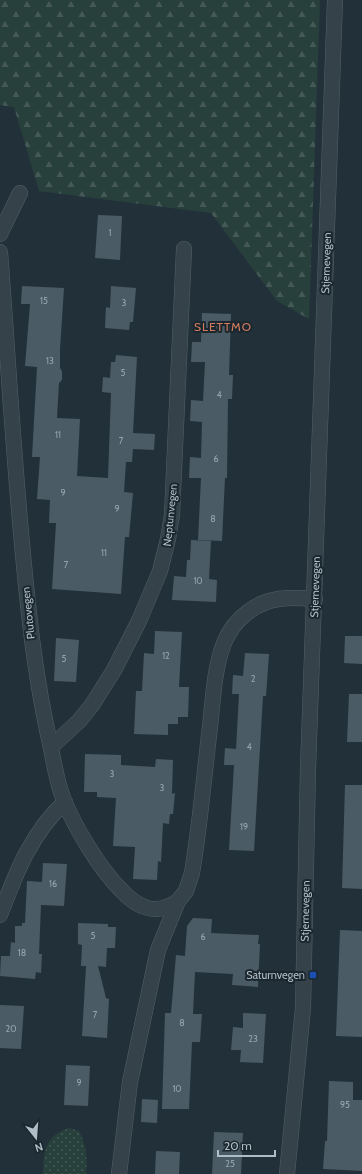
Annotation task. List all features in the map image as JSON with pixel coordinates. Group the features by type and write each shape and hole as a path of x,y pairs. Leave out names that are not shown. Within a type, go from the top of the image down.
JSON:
{"street":[{"name":"Stjernevegen","path":"287,1174 303,1008 314,598 335,0"},
{"path":"0,234 20,193"},
{"name":"Neptunvegen","path":"51,747 79,721 104,688 139,621 165,555 172,514 184,249"},
{"name":"Plutovegen","path":"0,252 21,550 36,677 58,781 65,802 98,862 113,882 130,899 141,906 155,909 169,906 178,901"},
{"path":"119,1174 130,1082 158,950 178,901 186,890 192,873 220,656 225,642 237,622 247,612 258,605 286,597 314,598"},
{"path":"0,915 15,875 35,836 49,818 65,802"}],"green space":[{"path":"0,0 320,0 309,319 277,301 211,213 39,191 14,107 0,105"},
{"path":"69,1128 79,1131 84,1142 86,1174 43,1174 45,1152 50,1140"}],"building":[{"path":"98,215 122,216 120,260 95,258"},
{"path":"22,286 64,288 60,349 60,368 62,371 62,380 59,383 57,418 80,419 77,476 108,478 111,393 102,392 103,377 110,378 111,362 115,362 116,355 137,357 133,433 155,434 154,450 133,449 132,462 126,462 124,492 133,493 129,537 125,537 121,594 52,589 56,523 49,523 50,500 37,499 40,457 32,457 37,367 25,366 30,304 21,304"},
{"path":"111,286 136,288 133,322 130,322 129,330 105,328 106,307 110,308"},
{"path":"202,313 231,314 229,375 233,375 232,399 228,399 227,478 225,478 222,541 198,540 201,478 189,478 190,457 201,458 202,422 190,421 191,400 203,401 205,362 191,362 192,342 201,342"},
{"path":"191,540 211,541 209,579 217,580 216,602 172,600 174,576 186,577 187,560 190,560"},
{"path":"155,631 182,632 179,687 189,687 188,717 178,717 178,724 168,724 168,735 134,734 136,691 142,691 144,653 154,654"},
{"path":"345,636 362,636 362,664 344,663"},
{"path":"56,638 79,640 76,682 54,681"},
{"path":"245,653 269,654 266,696 263,696 254,851 229,850 234,765 224,765 225,748 236,749 239,694 232,694 233,675 243,676"},
{"path":"349,694 362,694 362,742 347,742"},
{"path":"85,754 121,755 121,765 155,767 156,759 173,760 172,794 175,793 173,814 170,814 169,824 163,823 161,862 158,861 157,880 133,879 135,847 113,846 116,798 97,797 97,792 84,792"},
{"path":"345,785 362,785 362,889 342,888"},
{"path":"43,863 67,864 64,906 41,905 39,954 42,954 41,973 36,972 35,979 0,976 1,956 10,956 11,942 15,943 15,926 22,926 22,923 25,923 27,881 42,882"},
{"path":"193,918 212,919 211,933 259,935 258,987 232,985 233,974 195,972 193,1014 202,1014 200,1042 192,1042 189,1109 162,1109 165,1013 171,1013 176,955 185,956 187,926"},
{"path":"78,923 108,924 108,927 116,927 115,948 107,948 106,967 98,966 106,998 109,999 107,1038 82,1036 86,966 81,966 82,945 78,944"},
{"path":"340,930 362,931 362,1037 336,1036"},
{"path":"0,1005 24,1006 21,1049 0,1048"},
{"path":"243,1013 266,1014 263,1063 240,1062 241,1050 231,1050 233,1027 243,1028"},
{"path":"66,1065 90,1066 88,1106 64,1105"},
{"path":"329,1081 353,1082 353,1100 362,1100 362,1171 323,1169 325,1141 327,1141"},
{"path":"142,1099 158,1100 157,1123 141,1122"},
{"path":"214,1132 243,1133 241,1174 212,1174"},
{"path":"156,1151 180,1152 179,1174 155,1174"}],"place":[{"name":"Saturnvegen","path":"313,975"}],"district":[{"name":"SLETTMO","path":"223,327"}]}
